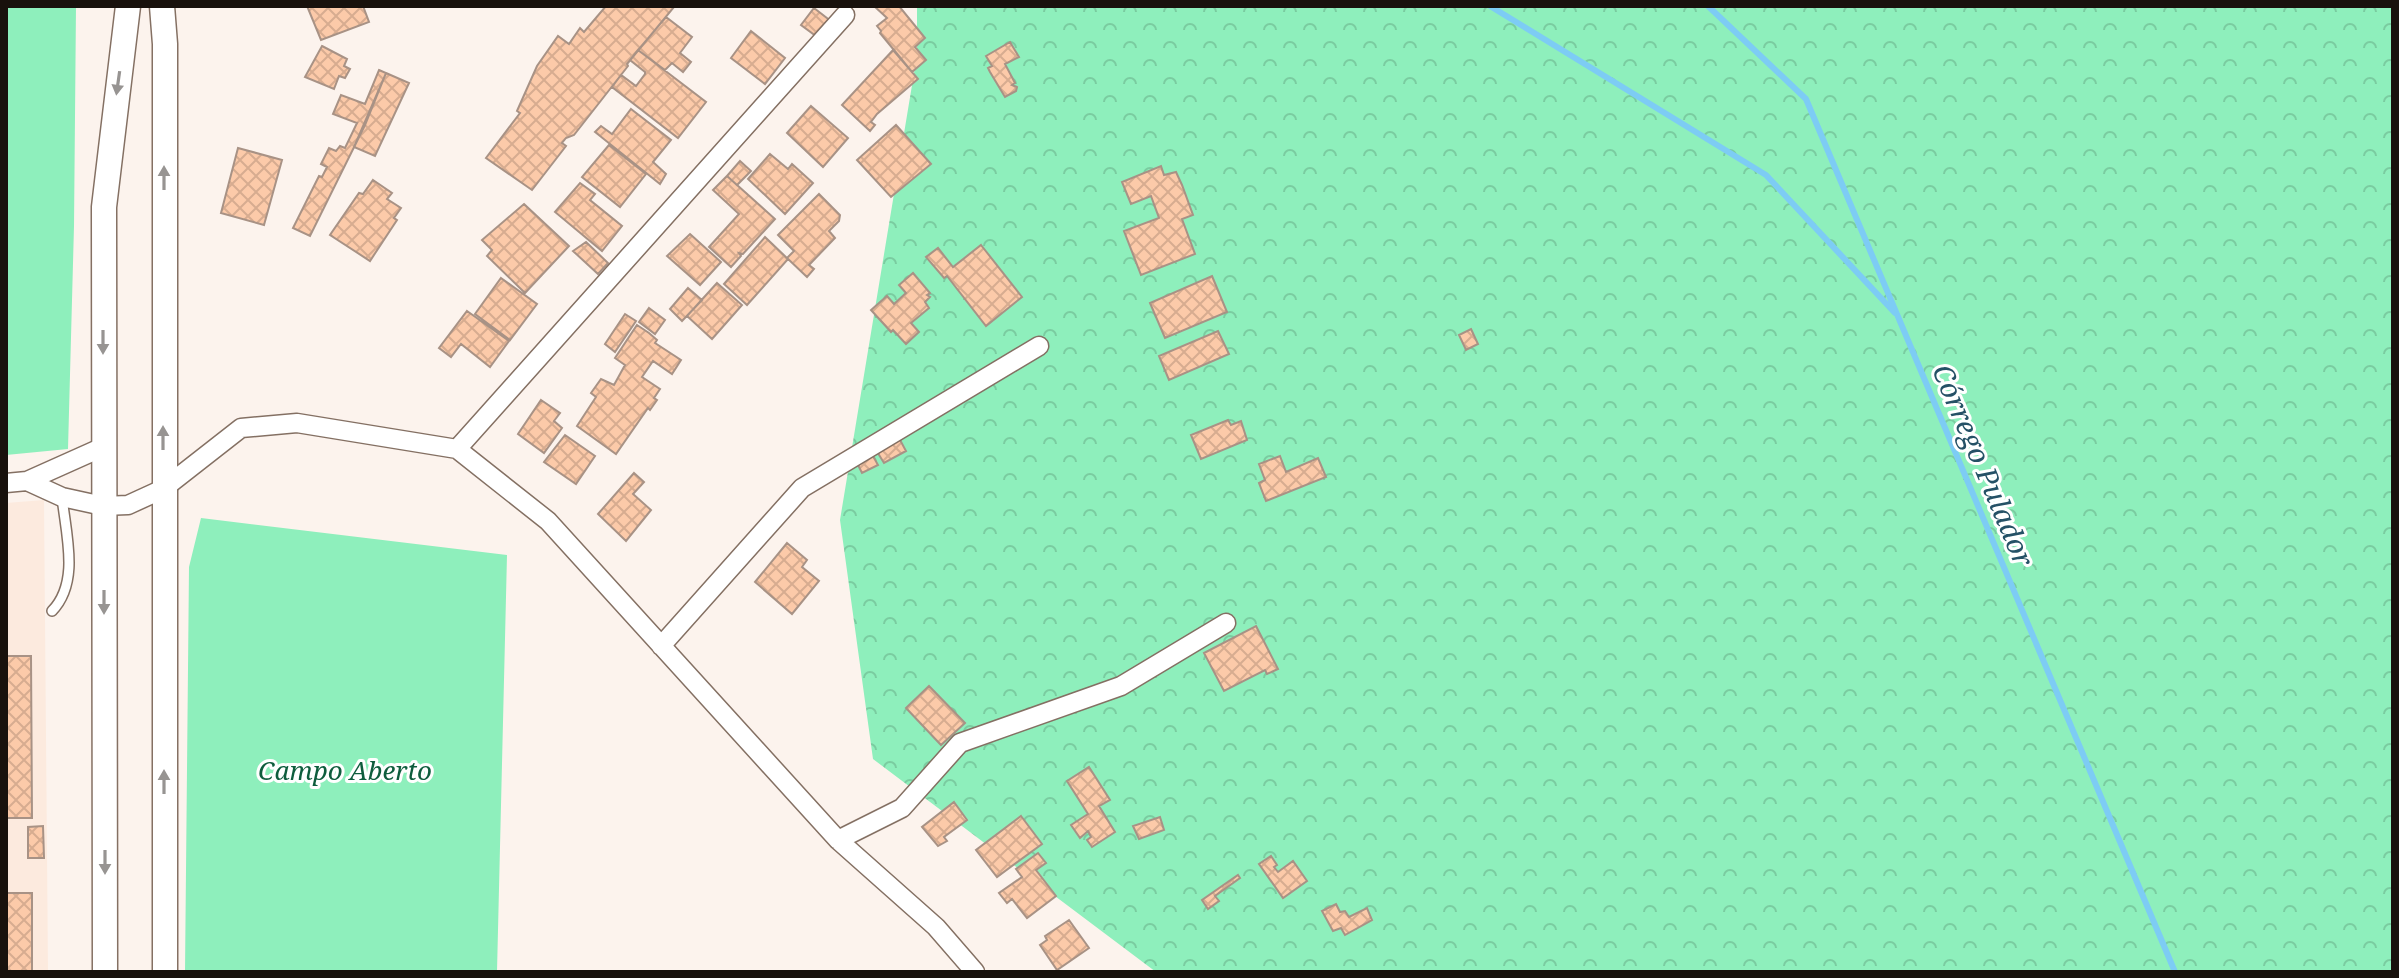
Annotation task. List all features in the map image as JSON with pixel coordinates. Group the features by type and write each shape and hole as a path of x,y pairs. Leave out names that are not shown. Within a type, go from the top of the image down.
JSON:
{"street":[{"path":"105,972 104,207 128,6"},
{"path":"162,6 165,44 165,972"},
{"path":"457,449 845,15"},
{"path":"661,646 802,488 1039,346"},
{"path":"27,481 62,497 103,506 128,505 163,489 241,428 297,423 457,449 548,521 838,840 936,927 975,972"},
{"path":"6,483 27,481 103,447"},
{"path":"838,840 902,808 960,743 1121,686 1226,623"}],"lane":[{"path":"52,611 62,601 70,579 62,497"}],"shaded area":[{"path":"44,500 48,972 6,972 6,503"}],"green space":[{"path":"6,6 76,6 68,449 6,455"},
{"path":"917,6 2393,6 2393,972 1156,972 873,759 840,520 917,55"},
{"name":"Campo Aberto","path":"201,518 507,555 497,972 185,972 189,567"}],"building":[{"path":"307,6 363,6 369,22 321,40"},
{"path":"606,6 674,7 574,135 562,143 566,146 532,190 486,158 520,113 517,111 537,66 558,36 569,44 580,28 584,32"},
{"path":"874,6 899,6 925,38 915,47 926,60 912,72 880,33 877,26 887,18"},
{"path":"814,8 832,22 820,39 801,25"},
{"path":"666,17 692,37 680,53 691,62 683,72 672,63 665,70 638,50"},
{"path":"751,31 785,58 765,84 731,58"},
{"path":"1010,42 1019,57 1005,64 1015,83 1012,85 1017,87 1016,91 1005,97 988,68 992,66 986,56"},
{"path":"322,46 347,59 344,66 350,69 345,78 339,76 334,89 305,77"},
{"path":"638,50 706,102 678,138 612,87 621,75 636,86 645,74 630,60"},
{"path":"893,50 918,79 877,114 871,122 875,125 870,131 842,105"},
{"path":"379,70 386,73 365,125 310,236 293,228 319,176 322,177 327,167 321,164 329,148 336,151 340,146 345,148 357,123 333,114 341,95 365,104"},
{"path":"386,73 409,83 375,156 354,147"},
{"path":"811,106 848,138 823,167 787,133"},
{"path":"631,109 671,140 653,162 666,174 660,184 595,132 601,126 612,134"},
{"path":"896,125 931,164 891,197 857,160"},
{"path":"609,145 646,174 620,207 582,177"},
{"path":"238,148 282,160 264,225 221,213"},
{"path":"770,154 788,169 792,164 813,183 785,214 748,179"},
{"path":"740,161 751,171 737,185 727,176"},
{"path":"1161,166 1164,175 1176,172 1182,185 1193,215 1182,219 1195,254 1141,275 1124,231 1159,218 1151,196 1131,204 1122,182"},
{"path":"727,176 775,219 743,254 739,253 741,256 731,267 709,247 739,214 713,190"},
{"path":"373,180 392,193 387,199 401,208 394,218 397,220 370,261 330,235 359,193 363,194"},
{"path":"580,183 595,194 590,200 622,226 602,251 555,212"},
{"path":"819,194 840,215 839,221 829,231 835,238 809,265 814,269 807,277 787,258 794,251 778,235"},
{"path":"524,204 569,246 525,293 487,256 492,250 482,240"},
{"path":"690,234 721,262 700,285 667,256"},
{"path":"765,237 788,259 747,305 724,284"},
{"path":"586,242 608,263 598,274 573,251"},
{"path":"981,245 1022,297 986,326 947,276 944,278 926,257 938,248 953,267"},
{"path":"913,273 930,293 925,302 929,308 911,323 919,332 906,344 871,310 887,296 894,304 906,293 899,285"},
{"path":"1212,276 1227,312 1165,338 1150,303"},
{"path":"501,278 537,304 510,340 475,314"},
{"path":"717,283 742,305 712,339 687,316"},
{"path":"688,288 702,300 682,321 670,309"},
{"path":"649,308 665,320 655,334 639,322"},
{"path":"467,311 509,341 490,367 461,344 451,357 439,348"},
{"path":"625,314 636,321 615,352 605,344"},
{"path":"637,325 657,340 655,343 681,360 672,374 653,361 642,377 660,389 654,398 657,400 616,454 577,426 596,397 591,393 601,379 614,385 625,365 615,358"},
{"path":"1471,329 1478,344 1466,350 1459,335"},
{"path":"1218,331 1229,354 1169,380 1159,356"},
{"path":"541,400 560,413 554,421 562,428 544,453 518,434"},
{"path":"1228,420 1231,425 1241,421 1247,440 1201,459 1191,435"},
{"path":"565,435 595,456 576,484 544,462"},
{"path":"899,438 906,451 884,463 873,445"},
{"path":"868,447 878,465 862,473 854,457"},
{"path":"1280,456 1286,472 1318,458 1326,477 1266,501 1259,483 1265,480 1259,464"},
{"path":"634,473 644,482 633,494 651,510 626,541 598,514"},
{"path":"787,543 807,560 802,567 819,581 792,614 755,582"},
{"path":"1256,626 1278,669 1267,674 1265,670 1224,691 1204,653"},
{"path":"6,656 31,656 32,818 6,818"},
{"path":"929,686 965,723 941,745 906,708"},
{"path":"1089,767 1110,800 1099,806 1115,832 1092,847 1087,840 1091,837 1088,831 1080,838 1071,825 1088,814 1067,781"},
{"path":"954,802 967,820 944,837 947,841 938,846 922,827"},
{"path":"1021,816 1042,844 997,877 976,850"},
{"path":"1160,817 1164,830 1139,839 1133,826"},
{"path":"43,826 44,858 28,858 28,827"},
{"path":"1038,853 1046,863 1036,870 1056,896 1027,918 1012,899 1007,903 999,893 1022,877 1016,869"},
{"path":"1271,856 1278,872 1293,861 1307,881 1283,898 1259,864"},
{"path":"1238,875 1240,878 1215,896 1219,901 1208,909 1202,900"},
{"path":"6,893 32,893 32,972 6,972"},
{"path":"1336,904 1340,912 1345,911 1349,917 1367,908 1372,920 1345,935 1341,928 1333,931 1322,911"},
{"path":"1069,920 1089,948 1057,970 1040,945 1047,940 1045,936"}],"waterway":[{"path":"1490,6 1766,175 1895,313"},
{"name":"Córrego Pulador","path":"1708,6 1806,99 2175,972"}]}
